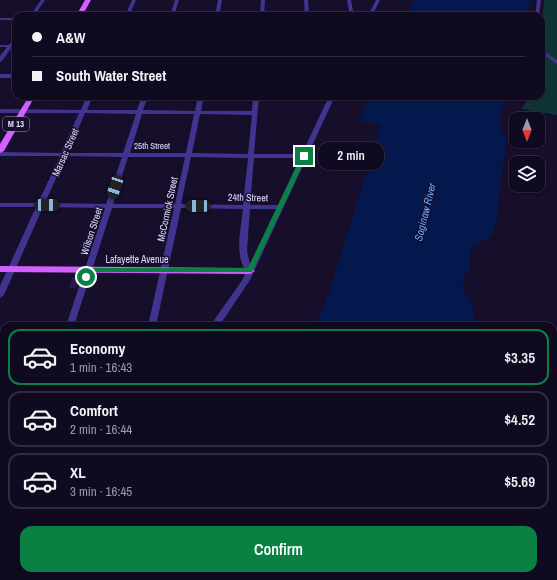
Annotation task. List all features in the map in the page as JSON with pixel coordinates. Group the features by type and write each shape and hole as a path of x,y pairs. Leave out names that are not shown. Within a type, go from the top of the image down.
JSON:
{"main road":[{"path":"81,12 88,0"},
{"name":"M 13","path":"0,153 30,100"},
{"name":"Lafayette Avenue","path":"0,269 250,271"}],"street":[{"path":"35,12 43,0"},
{"path":"128,12 134,0"},
{"path":"173,12 177,0"},
{"path":"218,12 220,0"},
{"path":"262,12 263,0"},
{"path":"306,0 307,12"},
{"path":"349,0 351,12"},
{"path":"372,12 378,0"},
{"path":"537,12 539,0"},
{"path":"0,19 12,19"},
{"path":"0,60 12,43"},
{"path":"0,46 10,46"},
{"path":"545,54 557,62"},
{"path":"0,76 12,76"},
{"name":"Marsac Street","path":"0,295 88,100"},
{"name":"Wilson Street","path":"71,322 144,100"},
{"name":"McCormick Street","path":"153,322 200,100"},
{"path":"250,271 246,265 243,251 256,100"},
{"path":"217,322 246,280 330,100"},
{"path":"0,112 255,113"},
{"name":"25th Street","path":"0,153 304,156"},
{"name":"24th Street","path":"0,205 280,207"}],"green space":[{"path":"544,0 557,0 557,115 521,109 528,100 545,100 545,12 543,12"}],"water":[{"path":"414,0 533,0 528,7 528,12 409,12"},
{"name":"Saginaw River","path":"368,100 508,100 502,107 499,122 507,142 500,182 497,218 492,235 471,248 470,270 463,278 463,292 472,301 475,322 317,322 330,290 381,125 359,121"}],"building":[{"path":"72,277 80,278 76,288 69,288"}],"route":[{"path":"86,277 88,270 250,271 304,156"}]}
